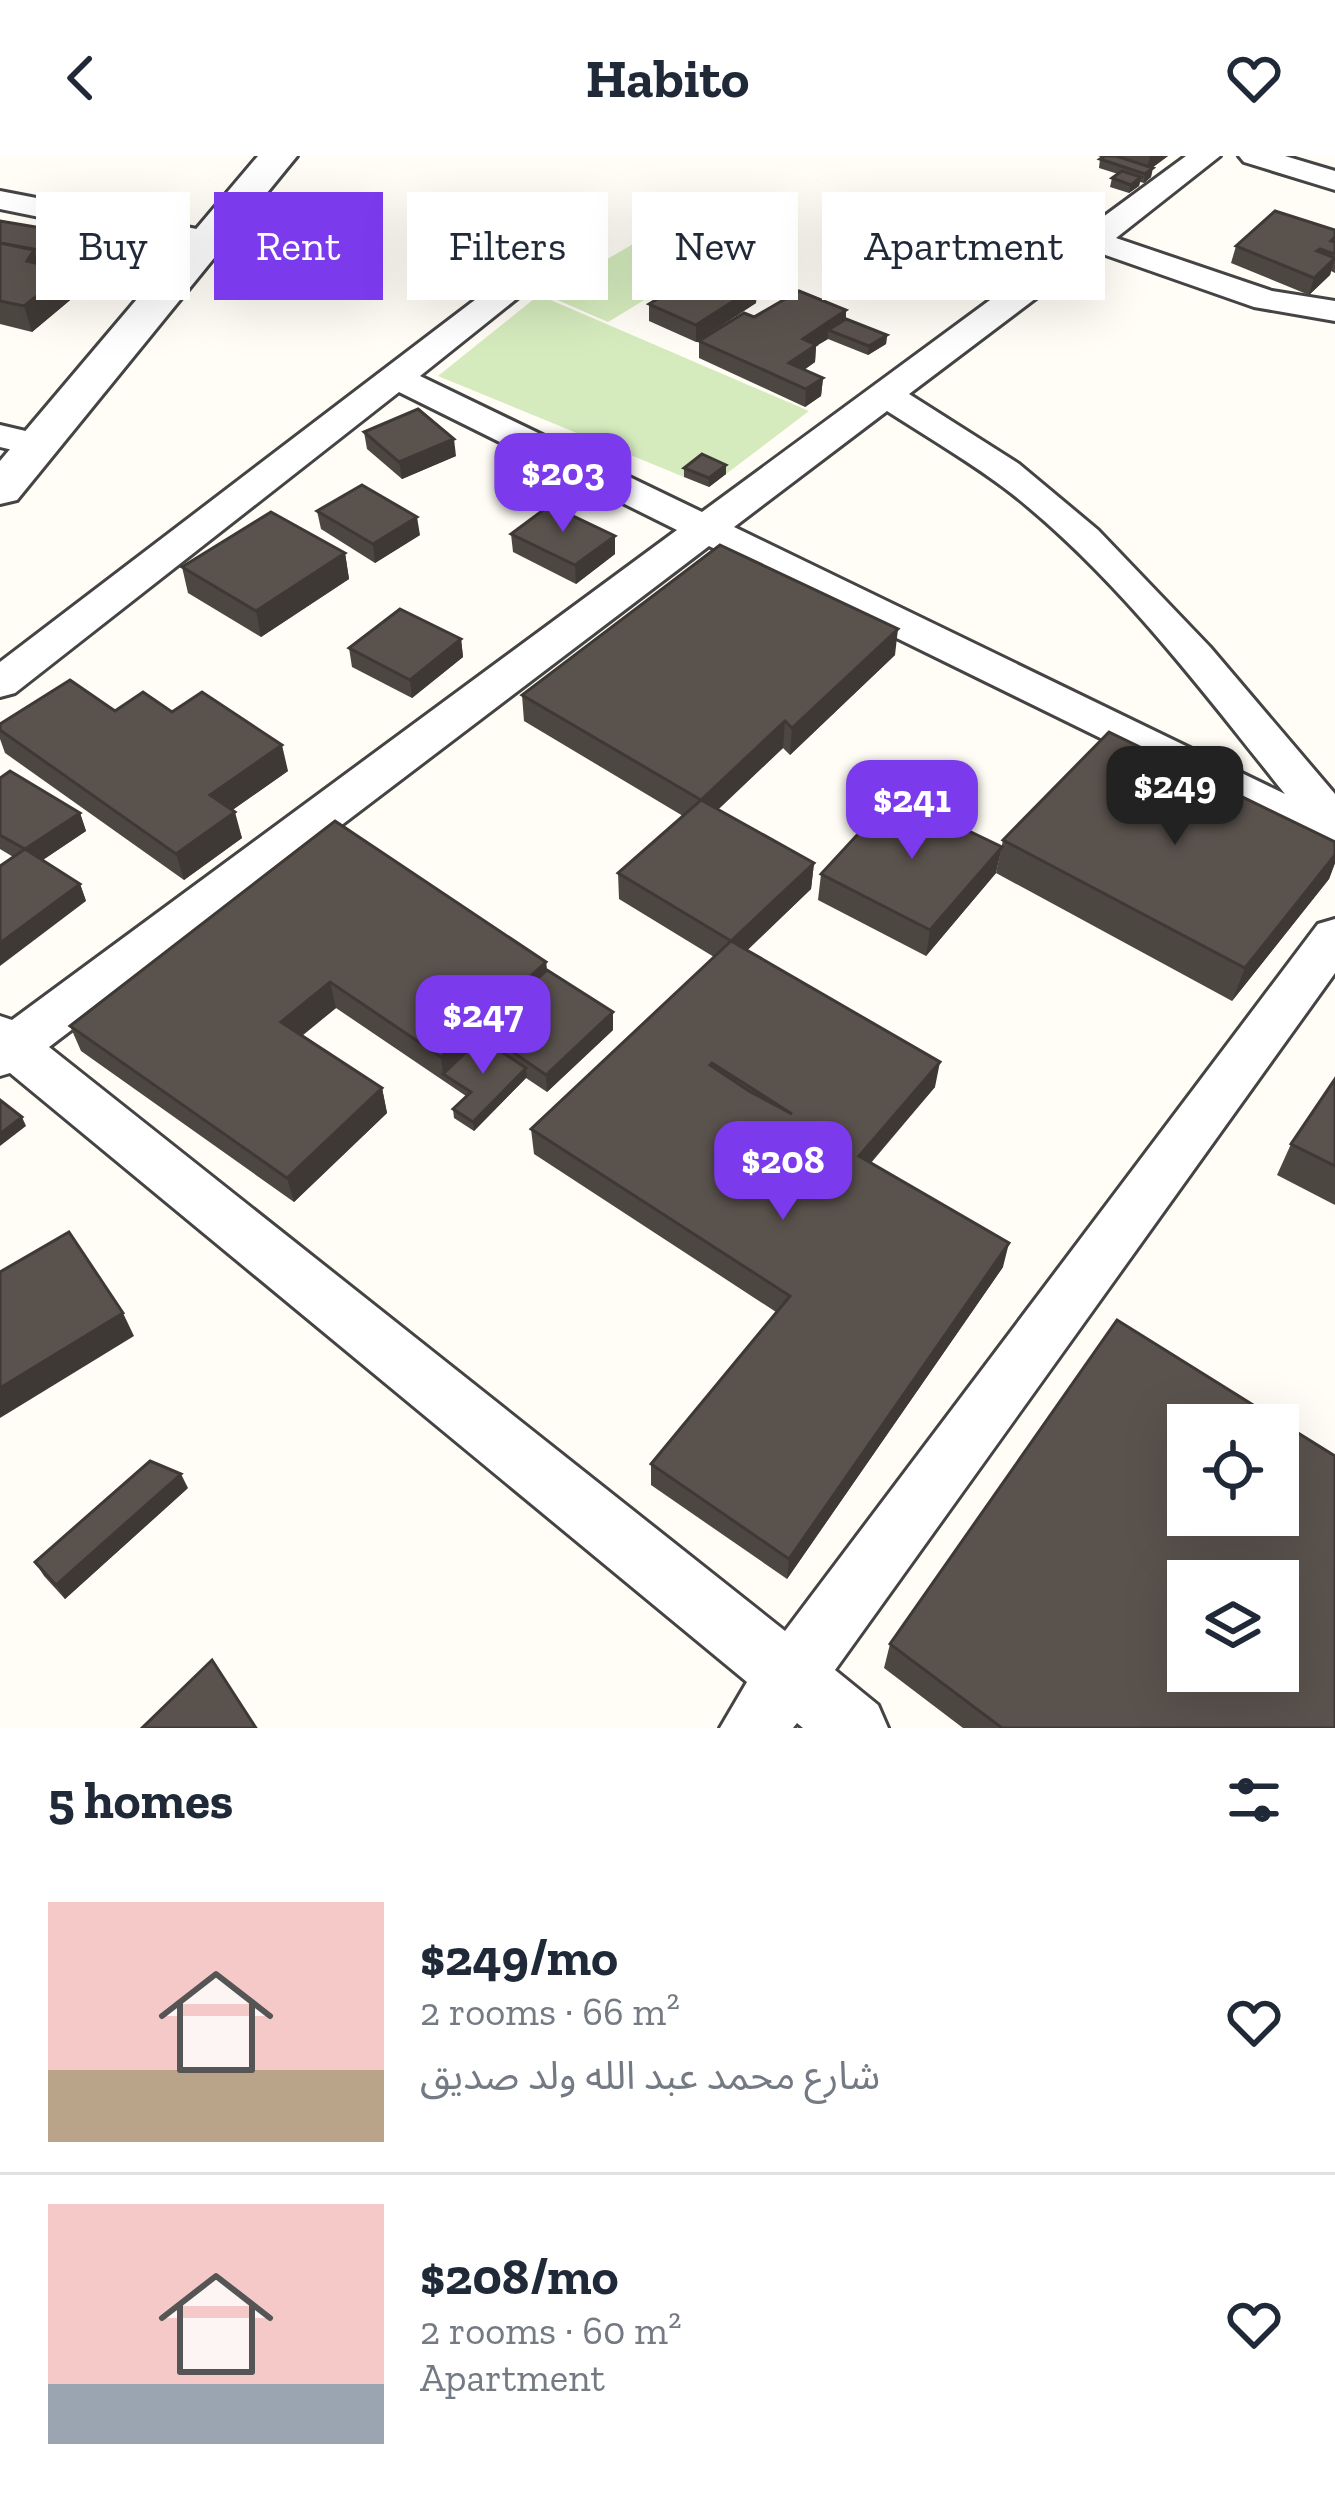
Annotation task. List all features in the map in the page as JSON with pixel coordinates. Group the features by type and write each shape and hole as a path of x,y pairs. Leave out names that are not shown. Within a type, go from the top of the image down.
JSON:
{"street":[{"path":"0,490 19,440 207,241 278,156"},
{"path":"1105,228 1205,156"},
{"path":"1254,156 1335,181"},
{"path":"0,200 207,241"},
{"path":"1105,245 1266,300 1335,311"},
{"path":"0,683 497,300"},
{"path":"855,1728 4,1046 1007,300"},
{"path":"397,378 1335,837"},
{"path":"883,393 1040,498 1094,547 1165,620 1335,824"},
{"path":"753,1728 1335,937"}],"green space":[{"path":"632,245 632,300 644,300 608,322 557,300 608,300 608,259"},
{"path":"533,300 551,300 809,411 726,474 702,464 684,477 438,376"}],"building":[{"path":"1105,156 1153,168 1145,174 1100,159"},
{"path":"1122,171 1141,177 1131,185 1112,178"},
{"path":"1275,211 1335,230 1331,241 1335,254 1317,251 1335,258 1314,278 1236,246"},
{"path":"0,221 36,227 36,250 0,243"},
{"path":"0,243 34,250 27,261 36,263 36,297 24,306 0,301"},
{"path":"798,292 846,310 803,339 816,345 789,363 823,378 806,389 699,341 744,313 754,317 783,300 798,300"},
{"path":"656,300 735,300 696,325 649,304"},
{"path":"846,319 887,335 869,346 828,330"},
{"path":"418,409 454,439 399,462 364,432"},
{"path":"702,454 726,465 709,478 684,468"},
{"path":"362,485 417,517 373,544 317,511"},
{"path":"550,505 615,536 575,565 511,534"},
{"path":"271,512 345,553 256,611 182,567"},
{"path":"720,545 898,629 792,728 785,721 701,800 522,695"},
{"path":"400,609 461,639 410,680 349,648"},
{"path":"70,680 115,711 143,692 172,712 202,692 282,745 210,795 235,812 176,854 0,730 0,724"},
{"path":"1109,732 1335,842 1335,855 1245,968 1003,840"},
{"path":"10,771 80,813 25,849 0,835 0,778"},
{"path":"894,795 1002,847 930,930 821,874"},
{"path":"701,800 814,863 731,941 618,873"},
{"path":"335,821 546,962 441,1057 330,982 281,1022 382,1088 287,1178 70,1026"},
{"path":"25,849 80,884 0,943 0,866"},
{"path":"731,941 940,1062 859,1156 1009,1243 789,1559 651,1464 790,1296 531,1129","holes":["712,1063 792,1114 749,1091 710,1065"]},
{"path":"547,970 613,1012 546,1075 480,1029"},
{"path":"481,1038 526,1068 473,1122 453,1109 471,1092 443,1074"},
{"path":"1335,1079 1335,1166 1291,1144"},
{"path":"0,1100 22,1117 0,1134"},
{"path":"69,1232 123,1313 0,1388 0,1272"},
{"path":"1117,1320 1252,1404 1167,1404 1167,1536 1299,1536 1299,1434 1335,1456 1335,1728 1002,1728 890,1644"},
{"path":"150,1461 181,1474 56,1585 35,1562"},
{"path":"212,1660 256,1728 142,1728"}]}
